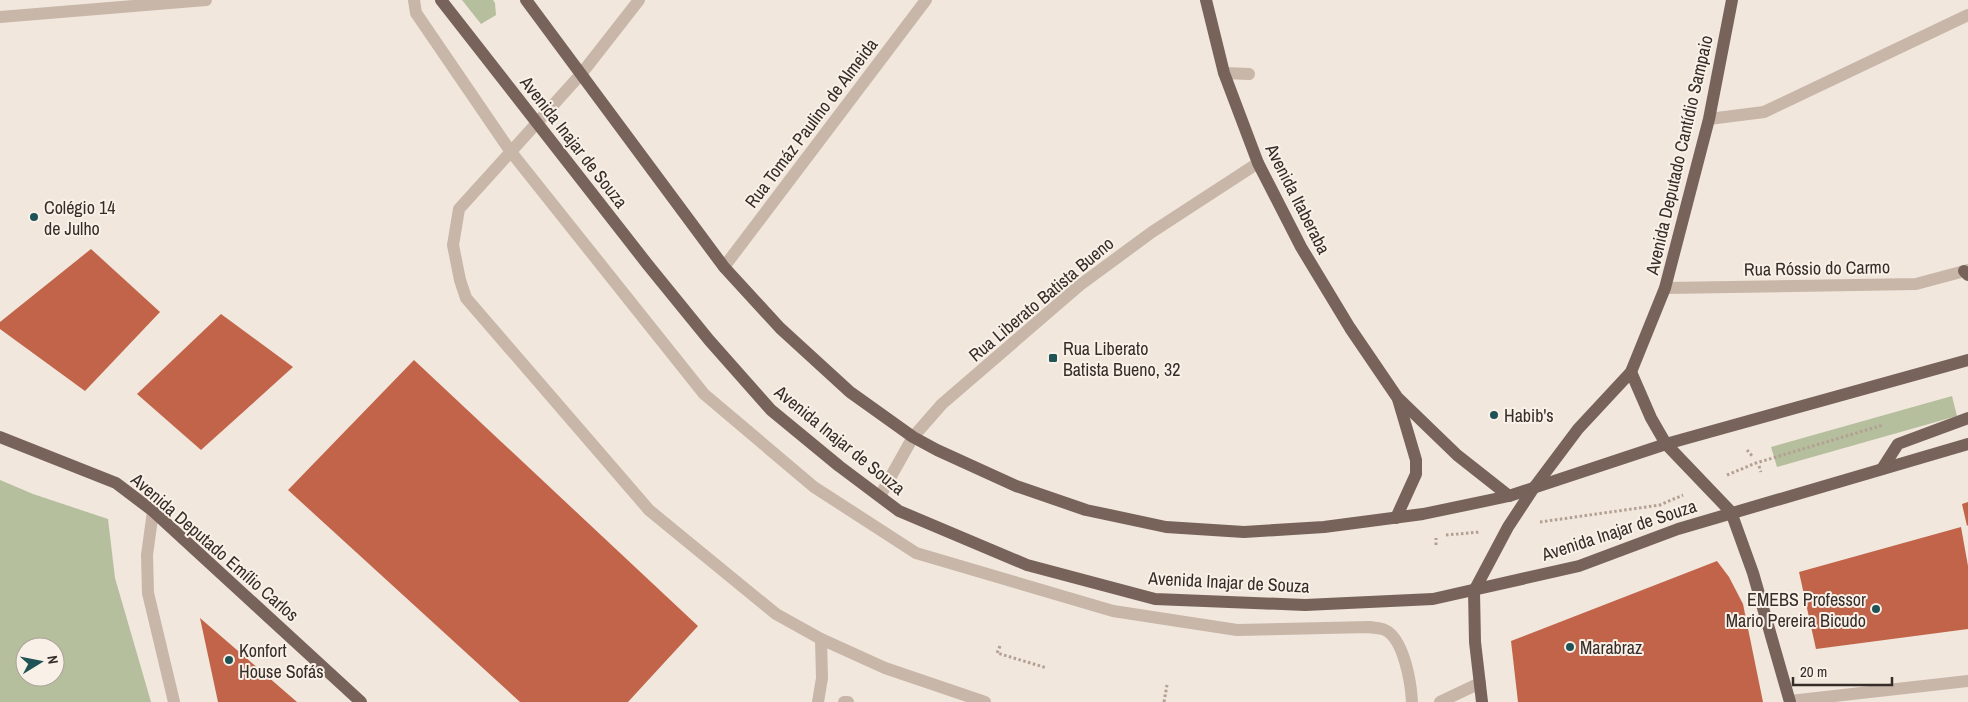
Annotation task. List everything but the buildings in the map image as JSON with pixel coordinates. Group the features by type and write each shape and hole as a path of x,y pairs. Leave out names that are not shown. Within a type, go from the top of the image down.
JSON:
{"main road":[{"name":"Avenida Inajar de Souza","path":"441,0 709,340 771,410 899,511 1027,565 1155,599 1305,605 1433,599 1579,566 1678,529 1731,512 1968,444"},
{"path":"526,0 724,267 780,328 843,385 913,436 937,450 1016,486 1086,510 1166,527 1244,532 1324,528 1396,518 1509,496 1666,444 1968,360"},
{"name":"Avenida Itaberaba","path":"1206,0 1224,74 1258,163 1301,247 1350,328 1397,397 1457,455 1509,496"},
{"name":"Avenida Deputado Cantídio Sampaio","path":"1474,591 1508,527 1533,489 1578,429 1631,372 1666,288 1709,119 1732,0"},
{"path":"1631,372 1651,418 1666,444 1731,512 1753,572 1790,701"},
{"name":"Avenida Itaberaba","path":"1396,518 1416,474 1416,460 1397,397"},
{"path":"1882,469 1898,444 1968,418"},
{"name":"Avenida Deputado Emílio Carlos","path":"0,437 116,483 153,512 361,702"},
{"path":"1474,591 1475,642 1482,702"}],"street":[{"path":"0,17 206,0"},
{"path":"414,0 416,13 512,152 704,394 814,487 916,553 1113,611 1237,630 1369,627 1386,630 1399,645 1404,656 1412,702"},
{"path":"640,0 582,73 459,209 453,245 466,298 649,510 776,614 821,639 885,668 985,702"},
{"name":"Rua Tomáz Paulino de Almeida","path":"724,267 926,0"},
{"path":"1709,119 1764,112 1968,15"},
{"path":"1224,74 1248,74"},
{"name":"Rua Liberato Batista Bueno","path":"880,496 913,436 942,404 1080,285 1152,232 1258,163"},
{"name":"Rua Róssio do Carmo","path":"1666,288 1916,284 1967,272"},
{"path":"153,512 147,555 148,592 174,702"},
{"path":"818,702 822,678 821,639"},
{"path":"1790,701 1968,681"},
{"path":"1440,702 1480,684"}],"path":[{"path":"1761,472 1758,464 1891,423"},
{"path":"1747,450 1753,457"},
{"path":"1565,519 1660,505"},
{"path":"1436,538 1436,545"},
{"path":"1000,646 997,654 1047,668"},
{"path":"1164,702 1167,685"}],"green space":[{"path":"462,0 493,0 496,15 481,24"},
{"path":"1952,396 1957,416 1777,467 1771,447"},
{"path":"0,480 33,494 108,519 115,578 151,702 0,702"}],"place":[{"name":"Colégio 14 de Julho","path":"34,217"},
{"name":"Rua Liberato Batista Bueno, 32","path":"1053,358"},
{"name":"Habib's","path":"1494,415"},
{"name":"EMEBS Professor Mario Pereira Bicudo","path":"1876,609"},
{"name":"Marabraz","path":"1570,647"},
{"name":"Konfort House Sofás","path":"229,660"}]}
